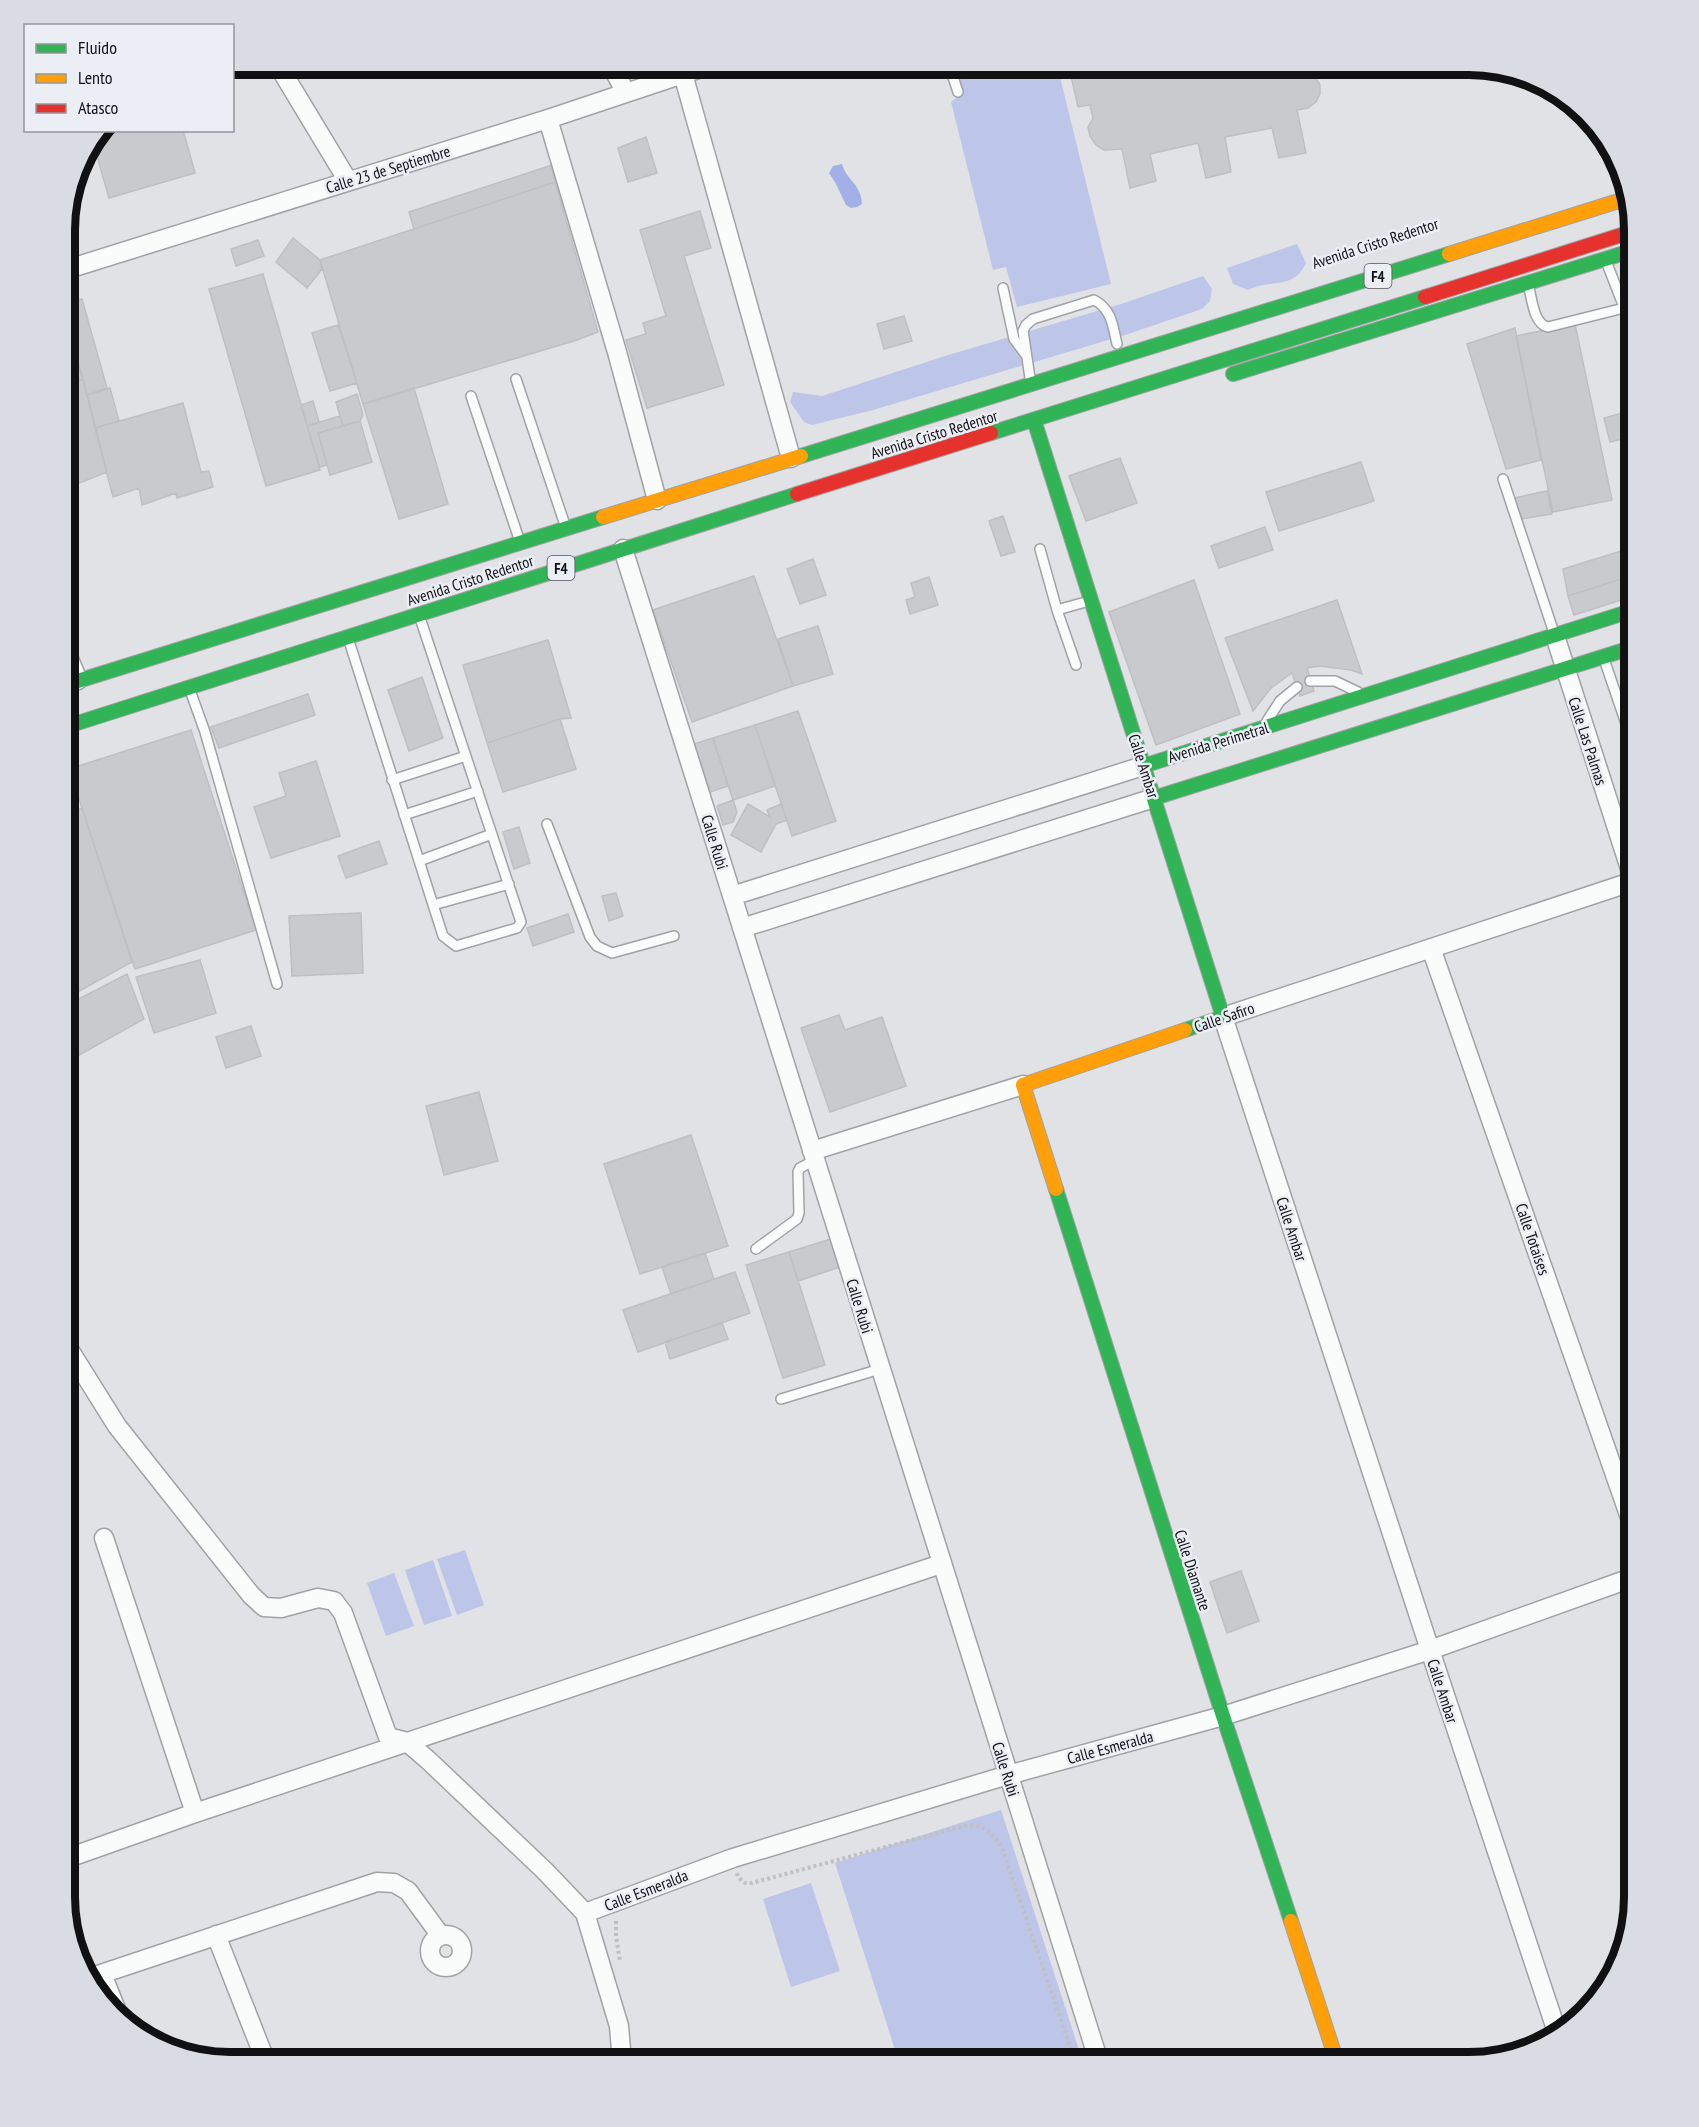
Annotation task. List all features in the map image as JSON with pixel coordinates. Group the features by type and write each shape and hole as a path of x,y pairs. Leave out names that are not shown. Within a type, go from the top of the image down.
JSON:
{"main road":[{"name":"Avenida Cristo Redentor","path":"75,682 1621,200"},
{"name":"Avenida Cristo Redentor","path":"75,724 419,613 1624,234"},
{"path":"1214,380 1624,253"},
{"name":"Avenida Cristo Redentor","path":"1036,382 1117,344 1218,312"},
{"name":"Avenida Cristo Redentor","path":"1058,412 1112,409"},
{"name":"Calle Ambar","path":"1034,420 1224,1017"},
{"name":"Avenida Perimetral","path":"1143,766 1624,614"},
{"name":"Avenida Perimetral","path":"1154,798 1624,650"},
{"name":"Calle Safiro","path":"1023,1085 1224,1017"},
{"name":"Calle Diamante","path":"1023,1085 1222,1716 1334,2052"}],"street":[{"path":"285,75 348,181"},
{"path":"616,75 626,93"},
{"name":"Calle 23 de Septiembre","path":"75,266 548,119 680,75"},
{"path":"683,75 791,458"},
{"path":"548,119 617,352 657,500"},
{"name":"Calle Rubi","path":"623,549 941,1564 1097,2052"},
{"name":"Calle Las Palmas","path":"1555,636 1624,850"},
{"name":"Avenida Perimetral","path":"732,896 1143,766"},
{"name":"Avenida Perimetral","path":"742,928 1154,798"},
{"name":"Calle Safiro","path":"1224,1017 1624,884"},
{"name":"Calle Totaises","path":"1431,948 1624,1498"},
{"name":"Calle Ambar","path":"1224,1017 1555,2026"},
{"name":"Calle Safiro","path":"813,1156 1023,1085"},
{"path":"75,1359 117,1426 251,1595 264,1607 281,1608 318,1598 334,1601 343,1613 388,1737 407,1742 545,1871 585,1913 620,2026 621,2052"},
{"path":"104,1538 195,1813"},
{"path":"75,1855 941,1564"},
{"name":"Calle Esmeralda","path":"585,1913 733,1858 1008,1775 1222,1716 1430,1650 1624,1581"},
{"path":"97,1976 377,1882 394,1884 408,1891 441,1936"},
{"path":"216,1935 262,2052"}],"lane":[{"path":"953,75 957,92"},
{"path":"1528,283 1537,319 1543,326 1548,327 1624,308 1605,259"},
{"path":"1003,288 1014,339 1027,356"},
{"path":"1036,382 1027,356 1023,331 1033,318 1094,300 1108,310 1117,344"},
{"path":"516,379 566,528"},
{"path":"471,396 520,542"},
{"path":"1503,479 1555,636"},
{"path":"1040,549 1057,610 1076,665"},
{"path":"1057,610 1091,600"},
{"path":"347,636 443,936 456,946 520,926 521,922 509,884 419,613"},
{"path":"1603,657 1624,716"},
{"path":"1310,681 1335,681 1365,695"},
{"path":"189,687 205,732 277,984"},
{"path":"1262,728 1280,701 1297,687"},
{"path":"392,780 466,756"},
{"path":"404,815 478,791"},
{"path":"547,824 590,937 597,946 612,953 674,936"},
{"path":"419,861 492,834"},
{"path":"433,905 509,884"},
{"path":"756,1249 797,1219 799,1213 798,1172 813,1156"},
{"path":"781,1399 880,1369"}],"path":[{"path":"727,1876 737,1873 745,1883 752,1883 971,1825 986,1829 998,1838 1003,1850 1072,2052"},
{"path":"621,1914 615,1922 615,1929 622,1968"}],"shaded area":[{"path":"958,75 1059,75 1111,284 1017,307 1006,267 993,270 951,102 963,93"},
{"path":"842,164 859,191 862,204 857,207 851,208 846,205 829,173 833,166"},
{"path":"1297,244 1306,263 1295,277 1288,281 1248,290 1233,284 1227,268"},
{"path":"1203,276 1212,289 1210,301 1202,309 1125,335 873,410 812,425 804,422 790,402 793,392 822,396 945,356 1121,304"},
{"path":"465,1550 484,1605 457,1615 437,1559"},
{"path":"433,1560 452,1616 424,1625 405,1570"},
{"path":"394,1573 414,1626 386,1636 367,1583"},
{"path":"1001,1810 1080,2052 896,2052 835,1863"},
{"path":"811,1883 840,1971 791,1987 763,1899"}],"building":[{"path":"1312,75 1320,85 1320,94 1316,102 1308,108 1297,110 1306,153 1279,158 1272,128 1225,137 1231,172 1206,178 1198,143 1150,154 1156,181 1130,188 1122,149 1104,150 1096,145 1090,136 1088,127 1093,118 1090,105 1078,107 1071,76"},
{"path":"110,132 184,132 195,173 109,198 96,152"},
{"path":"646,137 657,173 628,182 618,148"},
{"path":"552,165 555,182 414,229 409,212"},
{"path":"555,182 598,332 363,404 320,260"},
{"path":"700,211 711,248 684,256 724,385 647,408 626,340 646,334 643,323 666,316 640,230"},
{"path":"293,238 320,260 322,269 307,288 276,262"},
{"path":"258,240 264,256 236,266 231,249"},
{"path":"263,274 320,470 266,486 209,289"},
{"path":"82,299 107,388 87,395 75,352 75,300"},
{"path":"904,316 912,341 884,349 877,324"},
{"path":"1575,324 1612,500 1553,512 1516,336"},
{"path":"338,325 357,383 330,391 312,333"},
{"path":"1515,328 1541,460 1506,469 1467,344"},
{"path":"75,351 83,379 75,383"},
{"path":"83,379 107,472 75,485 75,383"},
{"path":"110,388 119,421 95,428 87,395"},
{"path":"414,388 448,504 399,519 363,404"},
{"path":"357,394 363,415 360,421 343,426 336,402"},
{"path":"313,401 319,422 307,426 301,405"},
{"path":"183,403 201,472 209,471 213,487 177,498 176,493 142,505 139,488 113,497 95,428"},
{"path":"1624,413 1624,438 1610,442 1604,418"},
{"path":"340,416 343,426 318,433 327,465 320,467 307,426"},
{"path":"360,421 372,462 330,475 318,433"},
{"path":"1120,458 1137,503 1086,521 1069,476"},
{"path":"1361,462 1374,501 1279,531 1266,492"},
{"path":"1547,491 1552,514 1521,519 1514,498"},
{"path":"1003,516 1015,552 1001,556 989,521"},
{"path":"1265,527 1273,550 1219,568 1211,546"},
{"path":"1624,550 1624,578 1568,596 1563,569"},
{"path":"813,559 826,595 800,604 787,569"},
{"path":"754,576 793,686 692,722 653,610"},
{"path":"929,577 938,605 910,614 906,600 915,597 911,583"},
{"path":"1624,578 1624,599 1574,615 1568,596"},
{"path":"1194,580 1240,714 1156,745 1109,612"},
{"path":"1337,600 1362,674 1351,670 1320,666 1307,668 1314,691 1300,696 1292,673 1271,688 1253,711 1225,638"},
{"path":"818,626 833,674 793,686 778,639"},
{"path":"548,640 571,718 560,719 487,743 463,665"},
{"path":"422,677 443,738 409,751 388,690"},
{"path":"308,694 315,715 219,748 211,727"},
{"path":"798,711 836,821 792,836 755,725"},
{"path":"560,719 576,769 503,792 487,743"},
{"path":"755,725 775,786 733,800 713,738"},
{"path":"191,730 256,930 135,969 75,787 75,767"},
{"path":"713,738 728,786 710,792 694,744"},
{"path":"316,761 340,836 271,858 254,807 286,796 279,773"},
{"path":"733,800 737,812 733,822 723,825 717,806"},
{"path":"748,804 770,817 767,810 781,804 787,820 776,824 761,852 731,835"},
{"path":"82,808 132,962 75,993 75,811"},
{"path":"519,827 530,863 514,869 503,832"},
{"path":"379,841 387,864 346,878 338,856"},
{"path":"616,893 623,916 609,921 602,896"},
{"path":"361,913 363,973 292,976 289,916"},
{"path":"568,914 574,932 533,946 527,928"},
{"path":"200,960 216,1013 154,1033 136,977"},
{"path":"127,974 144,1019 75,1057 75,1001"},
{"path":"839,1015 845,1030 882,1017 906,1086 830,1112 801,1028"},
{"path":"251,1026 261,1056 226,1068 216,1037"},
{"path":"479,1092 498,1161 444,1175 426,1106"},
{"path":"691,1135 728,1246 640,1274 604,1164"},
{"path":"831,1239 840,1267 798,1281 789,1252"},
{"path":"789,1252 825,1365 783,1378 746,1265"},
{"path":"705,1253 714,1279 671,1294 662,1267"},
{"path":"735,1272 750,1313 638,1352 623,1310"},
{"path":"722,1323 728,1339 670,1359 665,1342"},
{"path":"1241,1571 1259,1621 1227,1633 1210,1582"}],"traffic: fast":[{"path":"1233,374 1624,253"},
{"path":"801,456 1449,254"},
{"path":"991,433 1425,297"},
{"path":"1034,420 1223,1017 1185,1030"},
{"path":"75,724 797,494"},
{"path":"75,682 603,517"},
{"path":"1143,766 1624,613"},
{"path":"1154,798 1624,650"},
{"path":"1056,1189 1223,1716 1291,1921"}],"traffic: slow":[{"path":"1449,254 1621,200"},
{"path":"603,517 801,456"},
{"path":"1056,1189 1023,1085 1185,1030"},
{"path":"1291,1921 1334,2052"}],"traffic: jam":[{"path":"1425,297 1624,234"},
{"path":"797,494 991,433"}]}
